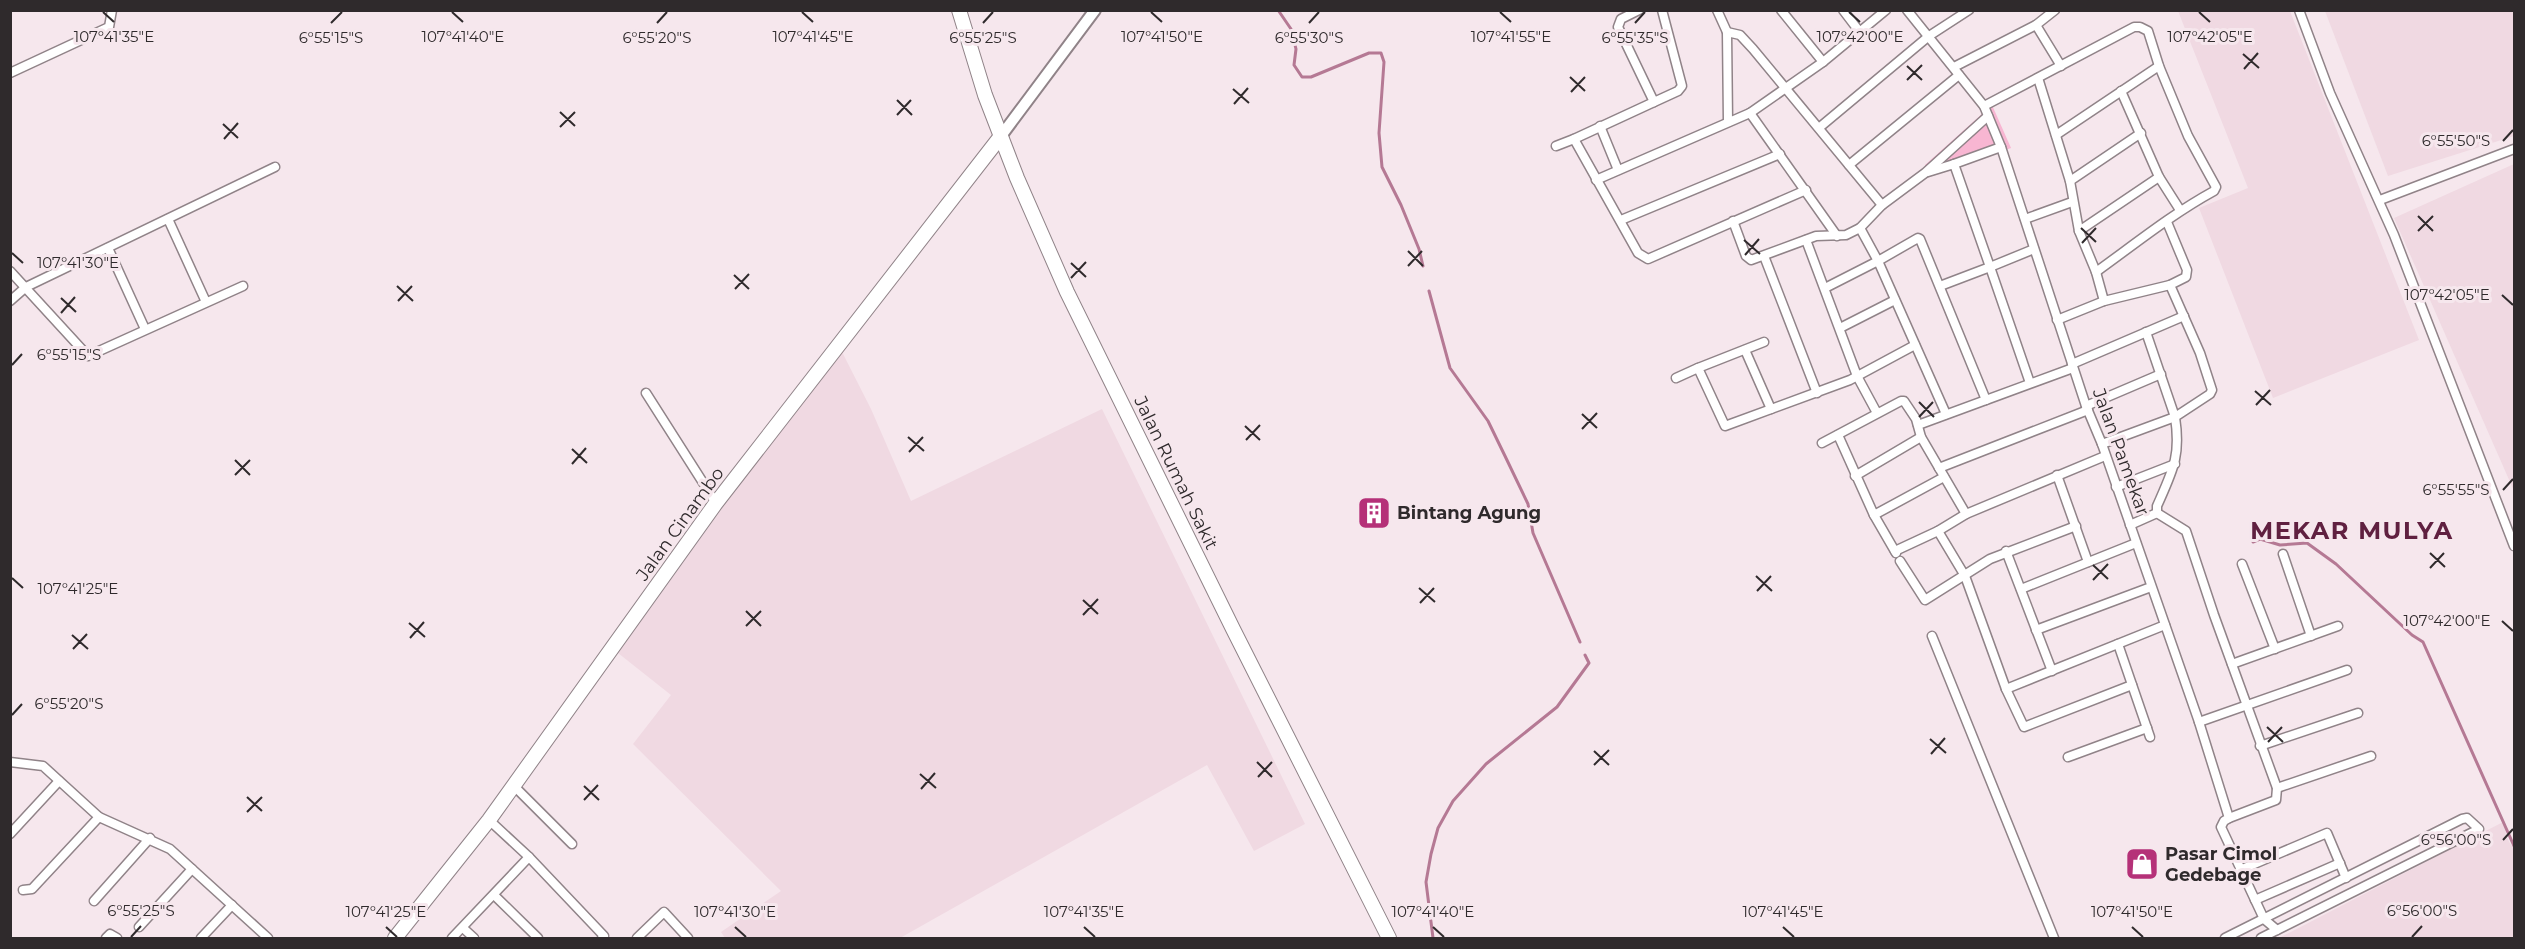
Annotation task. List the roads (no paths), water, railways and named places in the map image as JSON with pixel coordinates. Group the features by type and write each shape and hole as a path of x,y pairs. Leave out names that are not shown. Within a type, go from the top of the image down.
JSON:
{"main road":[{"name":"Jalan Rumah Sakit","path":"959,10 1000,136 1071,300 1389,939"},
{"name":"Jalan Cinambo","path":"402,936 559,724 716,503 1000,136"}],"street":[{"path":"10,73 109,27 112,10"},
{"path":"1000,136 1095,10"},
{"path":"1639,10 1621,18 1618,27 1654,102"},
{"path":"1556,146 1678,91 1682,86 1662,10"},
{"path":"1717,10 1727,32 1728,122"},
{"path":"1781,10 1822,62"},
{"path":"1843,10 1859,31"},
{"path":"1596,180 1750,113 1822,62 1886,10"},
{"name":"Jalan Pamekar","path":"1907,10 1984,106 2001,147 2087,408 2102,444 2104,456 2199,722 2229,818 2221,827 2264,919"},
{"path":"1820,127 1929,36 1969,10"},
{"path":"1849,165 1956,71 2036,25 2055,10"},
{"path":"2299,10 2330,93 2380,200 2514,546"},
{"path":"2036,25 2061,66"},
{"path":"1984,106 2134,27 2148,31 2188,136 2216,187 2214,191 2180,210 2167,222 2096,272"},
{"path":"1727,32 1740,35 1820,127 1882,205"},
{"path":"2056,135 2160,66"},
{"path":"2038,78 2070,181 2079,231 2096,272 2104,301"},
{"path":"2121,91 2159,177 2180,210"},
{"path":"1750,113 1837,236"},
{"path":"1733,221 1748,260 1827,234 1846,235 1860,228 1882,205 1925,173 1988,116"},
{"path":"1600,126 1618,170"},
{"path":"2070,181 2141,134"},
{"path":"1574,139 1642,257 1648,259 1806,190"},
{"path":"1925,173 2001,147"},
{"path":"2380,200 2514,149"},
{"path":"1621,220 1780,154"},
{"path":"1954,164 2030,383"},
{"path":"10,302 26,287 275,167"},
{"path":"2079,231 2159,177"},
{"path":"2025,219 2072,202"},
{"path":"168,219 206,302"},
{"path":"2057,320 2104,301 2182,280 2188,274 2167,222"},
{"path":"1860,228 1878,261 1946,414"},
{"path":"1825,288 1920,238 1986,399"},
{"path":"1806,240 1857,376 1877,413"},
{"path":"108,248 145,329"},
{"path":"1940,286 2034,249"},
{"path":"1764,256 1817,393"},
{"path":"10,271 88,357 243,286"},
{"path":"2102,444 2175,417 2209,395 2212,390 2170,285"},
{"path":"1840,328 1895,300"},
{"path":"1918,425 2073,366 2184,316"},
{"path":"2146,332 2175,417 2178,439 2175,464 2157,506 2157,513"},
{"path":"1676,378 1764,342"},
{"path":"1698,368 1725,426 1857,376 1915,345"},
{"path":"1745,350 1771,408"},
{"path":"1874,515 1941,473 2160,374"},
{"path":"646,393 716,503"},
{"path":"1822,443 1904,401 1941,473 1966,514"},
{"path":"1838,435 1874,515 1925,600 2006,550 2076,526"},
{"path":"1855,476 1922,436"},
{"path":"1897,555 1966,514 2104,456"},
{"path":"2116,487 2175,464"},
{"path":"2057,475 2088,562"},
{"path":"2130,525 2157,513"},
{"path":"2157,513 2186,531 2260,746 2277,788 2276,800 2229,818"},
{"path":"1938,531 1965,576 2006,689 2024,727 2132,685"},
{"path":"2021,590 2136,543"},
{"path":"2006,550 2052,671"},
{"path":"2283,554 2311,636"},
{"path":"2242,564 2275,649"},
{"path":"2036,630 2151,587"},
{"path":"2006,689 2165,625"},
{"path":"2232,664 2338,626"},
{"path":"1932,636 2054,939"},
{"path":"2068,757 2149,732 2118,644"},
{"path":"2199,722 2347,670"},
{"path":"2260,746 2358,713"},
{"path":"2277,788 2372,756"},
{"path":"10,762 42,766 99,817 150,838 170,849 268,939"},
{"path":"10,834 59,781"},
{"path":"513,785 572,844"},
{"path":"23,890 32,890 99,817"},
{"path":"2225,939 2462,819 2467,818 2479,829 2260,939"},
{"path":"489,820 529,857 604,938"},
{"path":"2240,870 2327,833 2346,878"},
{"path":"94,901 150,838"},
{"path":"452,939 529,857"},
{"path":"2255,900 2340,863"},
{"path":"138,927 192,869"},
{"path":"494,895 537,939"},
{"path":"201,939 232,905"},
{"path":"637,939 664,912 688,938"},
{"path":"2264,919 2277,930"},
{"path":"464,928 474,939"},
{"path":"106,939 110,934 117,939"}],"waterway":[{"path":"1278,10 1291,29 1296,49 1294,65 1302,77 1311,77 1369,53 1381,53 1384,62 1379,133 1382,167 1401,205 1419,249 1423,266"},
{"path":"1429,291 1450,368 1488,421 1528,504 1533,533 1580,642"},
{"path":"2253,542 2260,539 2280,545 2307,543 2336,564 2412,635 2423,642 2514,846"},
{"path":"1433,938 1426,882 1438,828 1453,801 1486,764 1557,707 1589,663 1585,655"}],"place":[{"name":"Bintang Agung","path":"1374,513"},
{"name":"Pasar Cimol Gedebage","path":"2142,864"}],"district":[{"name":"MEKAR MULYA","path":"2352,530"}]}
